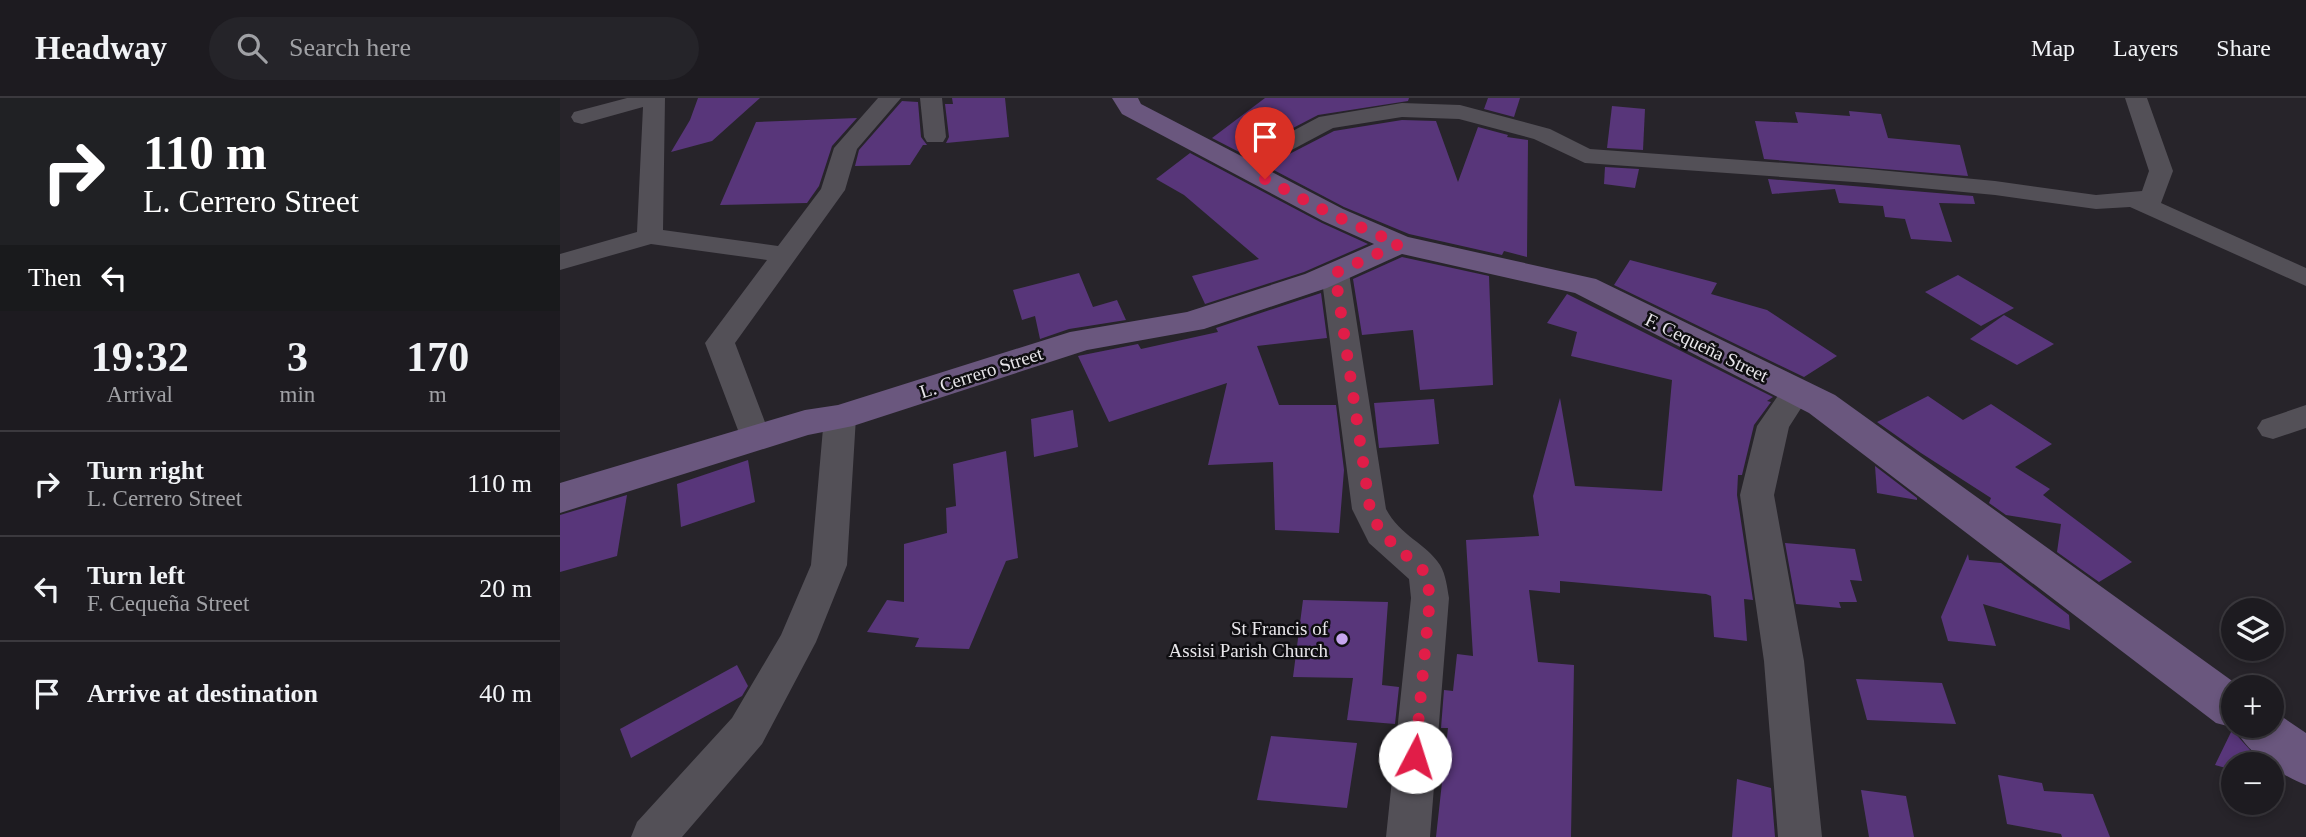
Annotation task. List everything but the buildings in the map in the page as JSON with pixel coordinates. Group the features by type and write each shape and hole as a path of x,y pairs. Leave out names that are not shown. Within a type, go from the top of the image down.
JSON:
{"street":[{"path":"582,117 652,98 650,236"},
{"path":"755,438 720,343 833,190 846,148 890,98"},
{"path":"931,98 935,137"},
{"name":"F. Cequeña Street","path":"1125,98 1130,109 1333,215 1399,244 1585,286 1822,404 2221,699"},
{"path":"1242,167 1327,122 1402,110 1415,104 1460,112 1542,134 1585,156 1868,176 1995,188 2096,202 2152,198 2161,172 2136,98"},
{"path":"2133,199 2306,278"},
{"path":"560,262 650,236 785,255"},
{"name":"L. Cerrero Street","path":"560,498 805,423 839,418 1082,340 1192,322 1335,273 1399,244"},
{"path":"1335,273 1370,509 1381,533 1426,573 1430,598 1408,837"},
{"path":"1797,391 1773,426 1757,495 1784,661 1800,837"},
{"path":"2273,428 2306,416"},
{"path":"653,837 747,731 797,642 829,565 837,482 839,418"},
{"path":"2274,738 2306,762"}],"place":[{"name":"St Francis of Assisi Parish Church","path":"1342,639"}],"route":[{"path":"1265,179 1333,215 1399,244 1335,273 1370,509 1381,533 1426,573 1430,598 1415,757"}]}
